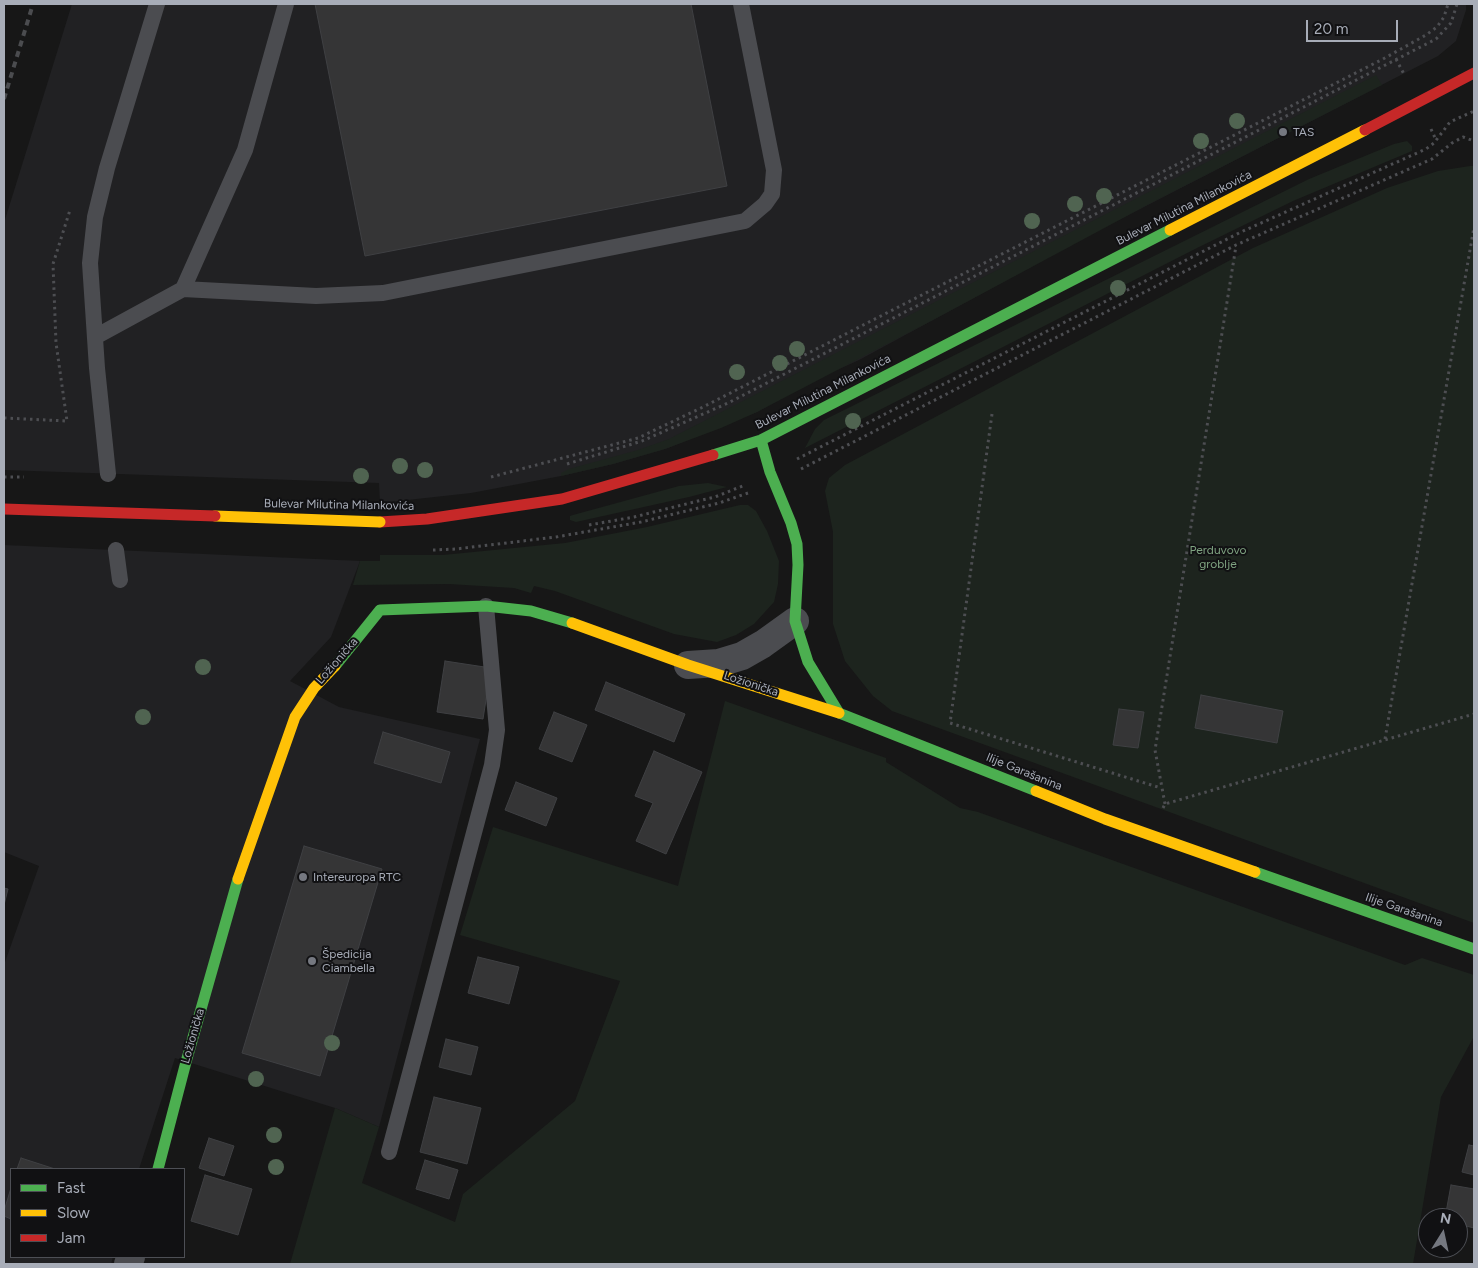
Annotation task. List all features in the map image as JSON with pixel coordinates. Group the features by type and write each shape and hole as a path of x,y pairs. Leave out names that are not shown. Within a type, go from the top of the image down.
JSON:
{"street":[{"name":"Bulevar Milutina Milankovića","path":"4,509 380,522 427,519 562,499 648,475 761,440 990,324 1474,73"},
{"path":"761,440 770,472 791,523 797,544 798,564 795,621 808,662 839,713"},
{"name":"Ložionička","path":"158,1168 237,882 295,717 314,688 341,660 380,610 486,606 532,611 688,665 839,713"},
{"path":"688,665 719,663 742,656 763,644 795,621"},
{"name":"Ilije Garašanina","path":"839,713 1105,819 1474,949"}],"lane":[{"path":"108,474 90,263 95,217 107,168 157,4"},
{"path":"183,289 245,150 286,4"},
{"path":"95,337 183,289 316,296 383,293 746,221 765,204 772,194 774,170 741,4"},
{"path":"116,550 120,580"},
{"path":"389,1152 492,765 497,730 486,606"}],"path":[{"path":"506,474 638,438 703,407 1383,59 1437,27 1444,17 1448,4"},
{"path":"567,464 642,441 728,403 1436,39 1451,24 1457,4"},
{"path":"1463,137 1474,141"},
{"path":"1385,739 1474,227"},
{"path":"1161,816 1165,804 1155,750 1236,245"},
{"path":"992,414 950,723 1161,788"},
{"path":"1165,804 1474,714"}],"shaded area":[{"path":"72,4 1466,4 1466,10 1456,41 1438,56 1103,228 859,360 817,379 757,412 668,448 613,464 471,493 380,503 379,483 4,470 4,223"},
{"path":"4,545 360,561 331,637 290,681 339,707 480,739 379,1127 335,1108 175,1058 139,1168 10,1168 10,1258 113,1258 111,1264 4,1264 4,965 39,866 4,852"}],"green space":[{"path":"1376,75 1382,85 1151,203 757,412 665,449 561,476 561,473 569,469 638,450 669,439"},
{"path":"1407,141 1412,146 1412,151 1293,201 805,448 815,429 824,420 1309,179 1394,144"},
{"name":"Perduvovo groblje","path":"1474,166 1474,923 892,711 873,696 845,661 833,624 833,532 825,491 829,478 845,465 1253,248 1387,188 1438,171"},
{"path":"708,483 727,487 576,522 570,520 570,516 573,515 679,486"},
{"path":"740,505 748,505 756,511 767,531 779,561 778,584 774,602 754,624 736,635 717,642 674,634 555,591 534,586 531,593 514,588 449,584 353,585 360,561 380,561 380,555 443,555 565,543 647,527"},
{"path":"725,701 886,758 886,762 960,808 978,812 1405,965 1422,958 1474,975 1474,1038 1441,1097 1422,1208 1418,1208 1418,1234 1413,1264 290,1264 335,1108 379,1127 362,1183 455,1222 463,1194 575,1101 620,981 460,935 493,827 678,886"}],"building":[{"path":"315,4 691,4 727,186 365,256"},
{"path":"445,661 491,668 483,719 437,712"},
{"path":"606,682 685,714 674,742 595,710"},
{"path":"1201,695 1283,711 1277,743 1195,728"},
{"path":"1119,709 1144,712 1138,748 1113,745"},
{"path":"554,712 587,725 572,762 539,749"},
{"path":"383,732 450,752 441,783 374,763"},
{"path":"654,751 702,772 666,854 636,841 653,803 635,796"},
{"path":"516,782 557,798 546,826 505,810"},
{"name":"Špedicija Ciambella","path":"304,846 382,869 320,1076 242,1053"},
{"path":"4,888 8,889 4,905"},
{"path":"478,957 519,967 509,1004 468,993"},
{"path":"446,1039 478,1047 471,1075 439,1067"},
{"path":"434,1097 481,1108 467,1164 420,1152"},
{"path":"209,1138 234,1146 224,1176 199,1168"},
{"path":"1469,1145 1474,1146 1474,1175 1462,1172"},
{"path":"21,1158 52,1168 17,1168"},
{"path":"425,1160 458,1170 449,1199 416,1189"},
{"path":"205,1175 252,1189 238,1235 191,1221"},
{"path":"1451,1185 1474,1189 1474,1228 1468,1226 1468,1208 1447,1208"},
{"path":"10,1191 10,1219 4,1216"}],"railway":[{"path":"4,99 33,4"}],"traffic: fast":[{"path":"713,455 761,440 1170,230"},
{"path":"761,440 770,472 791,523 797,544 798,565 795,621 808,662 839,713 1036,791"},
{"path":"335,666 380,610 486,606 531,611 572,623"},
{"path":"1255,872 1474,949"},
{"path":"158,1168 238,879"}],"traffic: slow":[{"path":"1170,230 1365,130"},
{"path":"215,516 380,522"},
{"path":"572,623 688,665 839,713"},
{"path":"238,879 295,717 314,688 335,666"},
{"path":"1036,791 1105,819 1255,872"}],"traffic: jam":[{"path":"1365,130 1474,73"},
{"path":"380,522 427,519 562,499 713,455"},
{"path":"4,509 215,516"}],"place":[{"name":"TAS","path":"1283,132"},
{"name":"Intereuropa RTC","path":"303,877"},
{"name":"Špedicija Ciambella","path":"312,961"}]}
